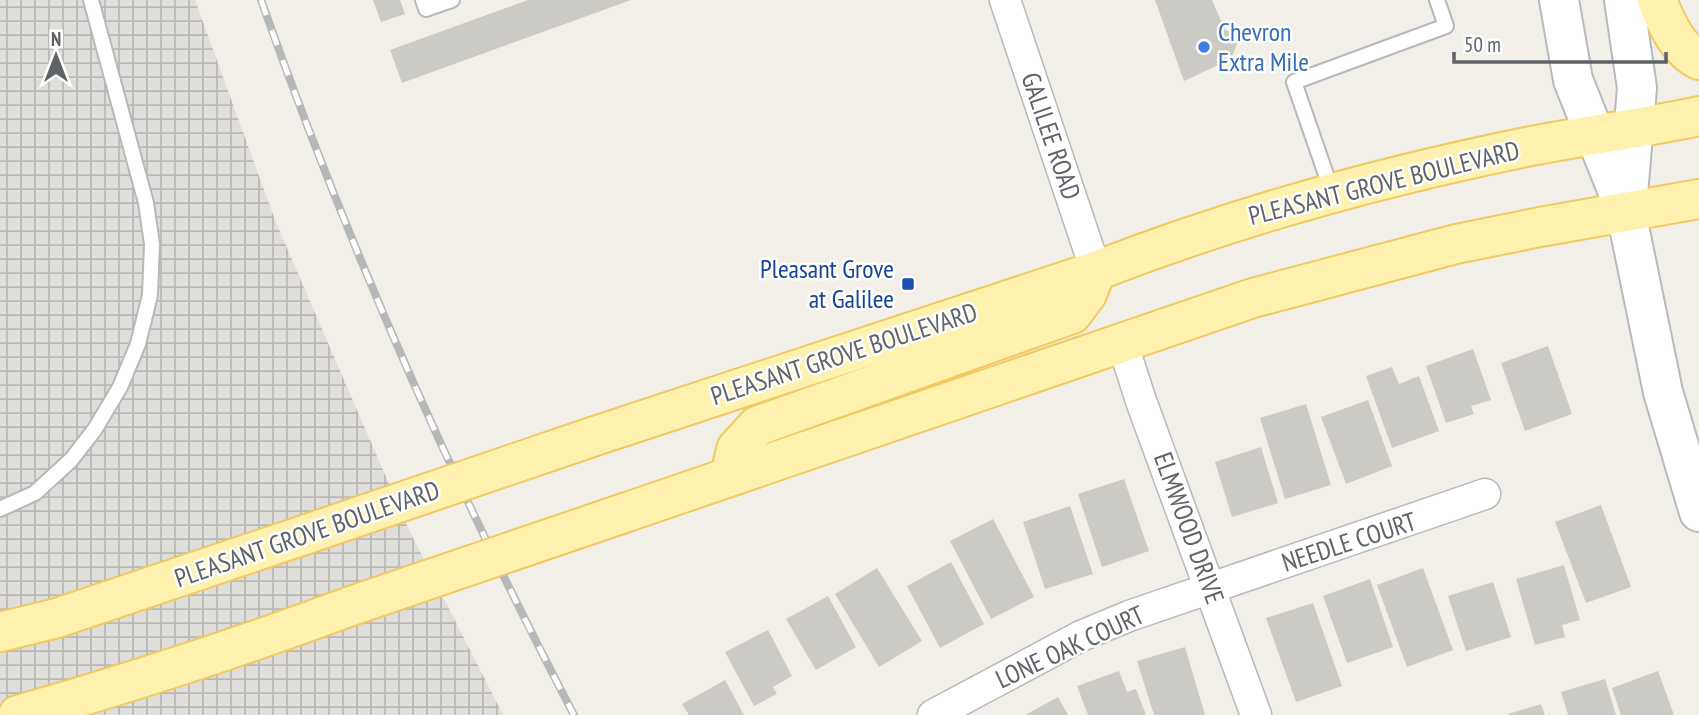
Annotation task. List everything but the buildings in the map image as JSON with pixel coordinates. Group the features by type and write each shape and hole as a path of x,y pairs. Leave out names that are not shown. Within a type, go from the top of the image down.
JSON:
{"main road":[{"path":"1559,0 1573,80 1626,212 1663,392 1699,512"},
{"path":"1624,0 1637,88 1626,212"},
{"path":"1657,0 1667,24 1691,57 1699,60"},
{"name":"PLEASANT GROVE BOULEVARD","path":"0,632 57,618 595,436 1096,271 1166,244 1332,192 1518,149 1699,116"},
{"path":"18,715 94,694 254,642 351,606 1253,298 1356,269 1504,234 1699,199"},
{"path":"730,476 736,449 757,426 1072,314 1087,294 1096,271"}],"street":[{"name":"GALILEE ROAD","path":"1005,0 1096,271"},
{"name":"ELMWOOD DRIVE","path":"1122,342 1256,715"},
{"name":"NEEDLE COURT","path":"1211,588 1485,494"},
{"name":"LONE OAK COURT","path":"933,715 1081,636 1129,616 1211,588"}],"lane":[{"path":"0,509 35,494 71,460 94,429 120,387 134,355 150,295 152,244 146,203 91,0"},
{"path":"423,0 426,9 452,0"},
{"path":"1332,192 1294,82 1446,26 1437,0"}],"shaded area":[{"path":"0,0 195,0 275,220 409,530 503,715 0,715"}],"railway":[{"path":"261,0 330,183 405,363 486,540 574,715"}],"place":[{"name":"Chevron Extra Mile","path":"1204,47"},
{"name":"Pleasant Grove at Galilee","path":"908,284"}]}
